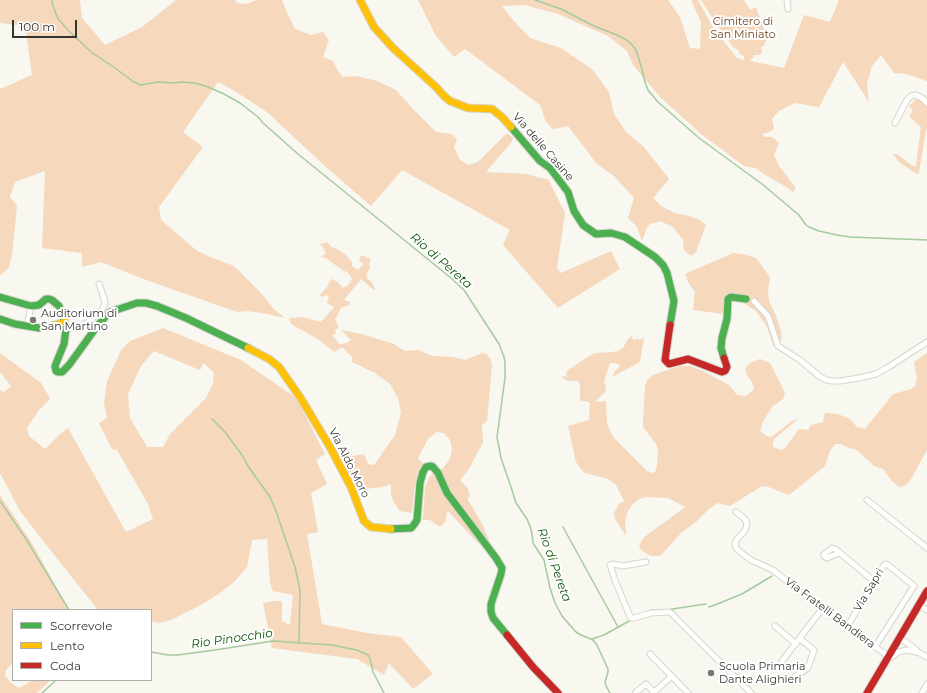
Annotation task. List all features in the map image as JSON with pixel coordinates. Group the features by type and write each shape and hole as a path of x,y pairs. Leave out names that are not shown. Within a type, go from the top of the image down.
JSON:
{"main road":[{"name":"Via delle Casine","path":"360,0 374,27 393,48 450,101 468,108 492,109 502,117 540,161 550,168 568,192 574,211 583,225 596,234 611,233 625,237 656,257 663,265 667,273 674,301 666,360 669,364 688,359 722,372 725,371 727,367 721,348 728,299 731,297 746,298"},
{"path":"0,297 31,306 39,305 46,299 52,300 59,306 66,325 48,327"},
{"name":"Via Aldo Moro","path":"66,325 64,344 55,366 56,371 58,372 62,372 69,365 98,325 110,312 137,303 146,303 157,306 186,318 269,359 279,367 319,428 351,487 364,521 371,527 394,529 410,528 413,526 417,520 420,483 423,472 426,467 433,467 438,473 447,493 455,505 502,568 491,604 493,618 533,667 558,693"},
{"path":"0,319 15,324 40,328"},
{"path":"866,693 927,591"}],"street":[{"path":"786,0 788,9"},
{"path":"895,123 907,100 911,96 916,95 927,103"},
{"path":"66,325 80,327 101,311 105,301 99,284"},
{"path":"754,301 768,316 778,346 800,360 826,380 840,381 876,374 927,342"},
{"path":"27,326 31,306"},
{"path":"867,500 927,548"},
{"name":"Via Fratelli Bandiera","path":"736,512 745,520 747,524 744,532 737,539 735,544 736,548 742,554 751,560 773,570 822,609 875,647 886,659"},
{"path":"839,553 874,581"},
{"path":"646,562 623,566 613,564 610,565 631,618 651,613 669,612 752,693"},
{"name":"Via Sapri","path":"847,627 884,565 888,565 914,586 875,647"},
{"path":"918,605 927,610"},
{"path":"782,661 822,609"},
{"path":"775,626 796,644"},
{"path":"905,628 909,644"},
{"path":"796,676 808,668 814,650 800,639"},
{"path":"898,640 902,640 909,644 927,657"},
{"path":"898,640 907,650"},
{"path":"886,659 898,652 907,650 920,653"},
{"path":"650,654 688,693"},
{"path":"636,692 646,684 654,692 672,676"},
{"path":"922,693 927,684"}],"green space":[{"path":"0,0 80,0 82,18 105,45 142,27 176,0 235,0 237,3 247,4 256,0 282,0 295,29 311,35 323,32 329,40 323,57 333,61 343,77 356,76 377,81 396,90 436,132 451,134 457,139 454,147 460,160 469,165 478,162 507,133 513,138 511,143 486,172 527,174 548,179 565,213 557,268 561,273 611,251 620,269 558,308 503,245 510,230 402,170 371,206 326,167 267,112 218,82 183,132 203,147 159,207 161,220 196,250 234,266 260,292 273,308 285,318 248,311 237,312 146,280 101,262 82,267 82,253 42,248 45,171 15,182 10,197 17,206 12,255 9,267 0,276 0,89 32,75 25,26 0,23"},
{"name":"Cimitero di San Miniato","path":"418,0 668,0 680,17 690,48 700,49 701,22 691,0 698,0 712,26 737,58 744,60 744,56 739,54 739,51 732,46 701,0 744,0 750,10 756,7 767,38 764,46 761,47 762,53 760,55 754,55 750,61 784,68 804,15 830,22 839,0 927,0 927,81 906,74 894,73 881,55 872,66 867,84 869,102 843,62 819,107 795,103 779,111 772,119 774,129 770,132 762,134 765,137 772,137 779,143 774,155 779,166 796,188 793,192 755,168 744,166 701,134 660,97 633,65 627,51 608,36 558,14 525,5 502,6 530,38 561,48 592,69 609,92 614,114 626,132 644,147 669,179 653,198 661,206 675,213 698,219 706,225 696,252 691,256 684,250 683,240 673,227 660,221 650,224 647,227 642,241 637,227 628,218 634,198 614,176 597,164 568,126 553,129 546,122 540,105 465,49 454,57 436,36"},
{"path":"915,100 921,100 927,107 927,128 919,173 917,174 899,162 893,154 897,154 913,166 916,166 921,127 909,116 913,111 909,106"},
{"path":"326,242 331,247 345,254 352,262 352,266 358,270 363,264 359,260 361,256 371,259 369,264 370,268 366,275 372,282 375,289 374,290 361,279 344,300 350,302 349,305 341,308 335,320 338,328 335,330 336,333 332,334 339,344 347,343 351,340 341,330 362,334 394,344 405,351 418,350 433,356 453,357 466,360 482,353 487,354 491,360 492,366 487,421 482,425 483,442 469,469 460,480 468,489 470,496 467,499 483,526 490,543 486,550 449,512 447,512 446,520 442,526 438,526 430,520 423,520 425,487 430,476 443,468 450,459 452,449 450,440 444,433 437,432 428,439 418,458 423,464 418,474 414,490 412,513 400,511 391,496 391,484 382,487 362,489 355,486 341,458 364,454 368,464 374,465 395,435 401,413 398,398 390,384 375,373 352,362 352,357 342,347 334,352 321,341 291,324 289,318 302,317 321,322 334,307 327,303 329,296 326,295 322,297 320,295 327,287 331,279 339,283 343,288 350,283 352,279 347,272 326,258 320,257 326,254 320,243 323,244"},
{"path":"733,253 756,258 770,277 768,290 769,301 775,313 782,339 774,347 767,327 756,311 742,302 731,300 724,314 693,310 695,292 689,284 685,274"},
{"path":"163,328 241,360 296,397 325,454 316,460 327,484 311,493 318,532 307,534 322,624 367,633 401,637 433,674 413,689 389,663 384,675 357,659 272,648 263,603 282,601 282,621 290,625 293,595 273,591 270,583 267,539 252,540 247,567 235,581 201,605 171,620 158,623 152,621 152,609 97,609 20,511 0,473 0,390 4,392 11,386 0,372 0,353 41,383 50,399 39,410 27,428 29,436 45,449 68,428 126,532 153,519 148,504 117,450 112,449 99,423 107,418 104,403 107,381 121,350 130,341","holes":["154,351 200,370 204,363 214,373 213,384 206,398 170,434 163,447 147,447 130,418 128,394 141,366"]},
{"path":"632,336 633,340 640,340 644,337 640,362 614,376 615,371 620,366 619,364 610,363 604,381 606,388 605,392 595,402 606,401 607,424 613,437 647,471 652,473 655,472 657,466 658,449 643,427 645,386 648,379 653,375 679,366 690,366 729,385 737,395 746,396 754,389 745,369 750,363 760,359 770,363 785,393 783,399 772,407 763,422 760,431 770,437 792,421 798,419 774,439 773,447 781,450 785,448 799,429 808,430 811,425 823,422 825,413 838,414 850,419 857,427 865,429 893,394 911,389 915,386 917,379 914,362 927,353 927,450 910,481 904,486 899,487 892,481 883,469 874,466 857,450 841,444 835,444 830,451 825,466 793,492 788,495 769,487 762,486 730,506 718,503 681,533 660,556 651,556 642,551 639,546 643,538 685,507 668,498 647,497 639,499 632,505 627,513 625,523 626,536 615,519 614,513 619,504 624,501 616,485 608,479 585,473 576,462 568,426 589,420 590,403 580,400 580,384 578,381 569,381 561,376 567,377 566,373 568,370 589,356 596,353 618,351 623,348 628,339"},
{"path":"0,495 33,545 68,609 12,609 12,664 6,670 5,675 9,681 19,688 31,681 50,681 37,693 0,693"}],"waterway":[{"name":"Rio di Pereta","path":"52,0 59,20 68,30 91,52 134,82 141,85 158,82 195,83 224,94 240,103 258,117 298,154 464,290 499,344 504,357 505,378 497,437 501,458 516,503 527,519 530,526 533,543 544,560 550,588 555,603 562,616 576,632 593,640 597,645 608,669 605,682 610,693"},
{"path":"535,0 561,9 594,26 627,40 636,50 648,90 658,102 699,138 762,184 798,214 809,227 819,231 850,237 927,240"},
{"path":"212,419 225,432 242,455 270,497 276,511 295,567 300,590 299,643"},
{"name":"Rio Pinocchio","path":"0,501 26,539 68,609"},
{"path":"563,527 618,627"},
{"path":"709,607 742,594 772,576"},
{"path":"635,616 652,610 667,610 706,604"},
{"path":"592,639 604,635 631,620"},
{"name":"Rio Pinocchio","path":"152,652 178,655 273,641 332,645 357,650 368,655 373,672 384,693"},
{"path":"42,693 55,681"}],"traffic: fast":[{"path":"511,127 540,161 550,168 568,192 574,211 583,225 596,234 611,233 625,237 655,257 663,265 667,273 674,301 670,325"},
{"path":"0,297 31,306 39,305 46,299 49,299 59,306 66,329 64,344 55,366 56,371 58,372 62,372 69,365 98,325 110,312 137,303 146,303 157,306 186,318 248,348"},
{"path":"724,358 721,348 727,319 728,299 731,297 746,299"},
{"path":"0,319 15,324 39,328"},
{"path":"391,529 411,528 413,526 417,520 420,483 423,472 426,467 433,467 438,473 447,493 502,568 491,604 491,612 493,618 507,635"}],"traffic: slow":[{"path":"360,0 374,27 393,48 444,96 450,101 468,108 492,109 511,127"},
{"path":"48,327 65,322"},
{"path":"248,348 269,359 279,367 300,397 330,447 351,487 364,521 371,527 391,529"}],"traffic: jam":[{"path":"670,325 665,360 669,364 688,359 722,372 725,371 727,367 724,358"},
{"path":"867,693 927,591"},
{"path":"507,635 533,667 558,693"}],"place":[{"name":"Auditorium di San Martino","path":"33,320"},
{"name":"Scuola Primaria Dante Alighieri","path":"711,673"}]}
